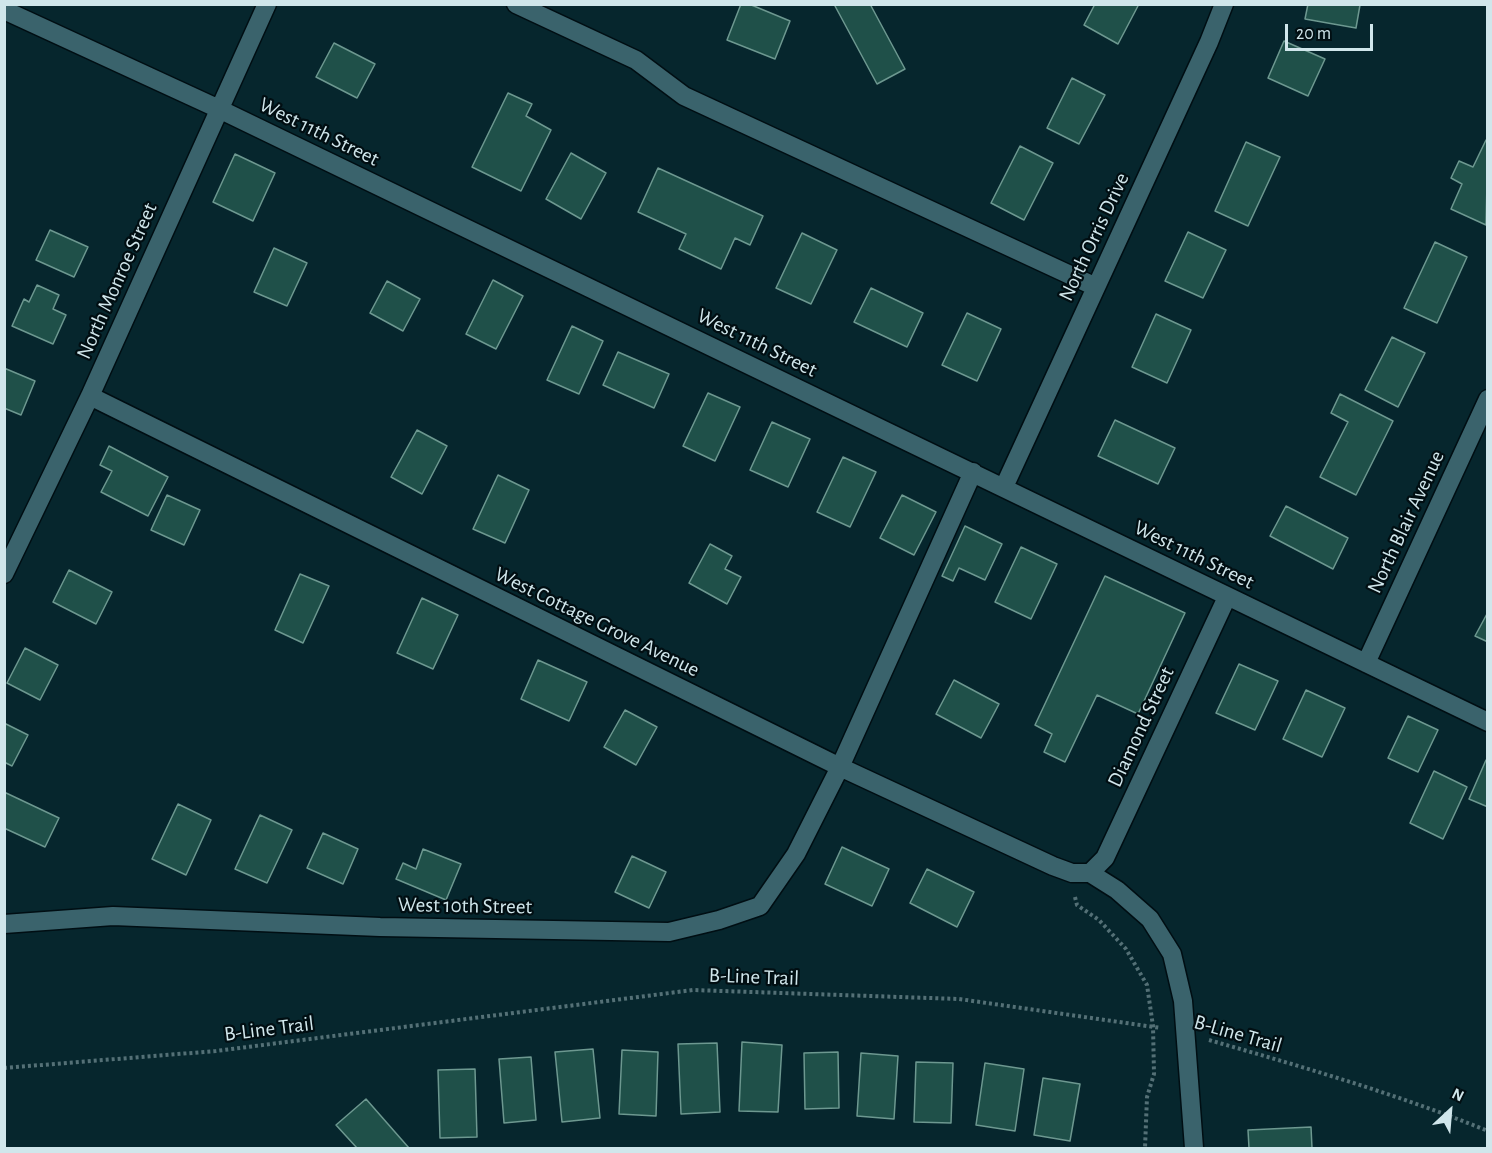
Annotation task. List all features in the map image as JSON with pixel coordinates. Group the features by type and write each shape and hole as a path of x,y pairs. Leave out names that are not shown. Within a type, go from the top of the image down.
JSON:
{"street":[{"name":"North Monroe Street","path":"4,574 9,552 90,396 267,4"},
{"path":"516,4 636,60 684,96 1096,287"},
{"name":"North Orris Drive","path":"1004,487 1209,42 1224,4"},
{"name":"West 11th Street","path":"6,17 219,109 1488,722"},
{"name":"West Cottage Grove Avenue","path":"90,396 840,767 1053,866 1066,871 1090,873"},
{"name":"North Blair Avenue","path":"1366,663 1488,399"},
{"name":"West 10th Street","path":"4,924 113,916 380,927 669,932 719,920 760,906 796,855 840,767 973,472"},
{"name":"Diamond Street","path":"1090,873 1105,858 1227,597"},
{"path":"1090,873 1117,890 1150,919 1172,954 1183,1001 1194,1149"}],"path":[{"path":"1066,871 1077,905 1099,920 1126,949 1147,985 1153,1026 1154,1074 1146,1097 1145,1149"},
{"name":"B-Line Trail","path":"4,1068 216,1051 693,990 959,999 1153,1026 1355,1083 1488,1131"}],"building":[{"path":"741,4 749,4 790,21 775,59 727,40"},
{"path":"838,4 870,4 905,69 877,84 835,6"},
{"path":"1095,4 1139,4 1118,44 1084,25"},
{"path":"1308,4 1360,5 1356,28 1305,19"},
{"path":"1284,41 1325,59 1308,96 1268,78"},
{"path":"334,43 375,64 357,98 316,77"},
{"path":"1072,78 1105,95 1079,144 1047,128"},
{"path":"508,93 532,104 526,116 551,130 521,191 472,167"},
{"path":"1486,140 1488,141 1486,225 1451,209 1462,184 1451,178 1459,161 1473,167"},
{"path":"1246,142 1280,157 1248,226 1215,211"},
{"path":"1020,146 1053,163 1024,220 991,203"},
{"path":"571,153 606,173 581,219 546,199"},
{"path":"235,154 275,173 253,221 213,202"},
{"path":"658,168 763,216 750,245 735,238 721,269 679,249 686,234 638,212"},
{"path":"50,230 88,247 74,277 36,260"},
{"path":"1188,232 1226,250 1203,298 1165,281"},
{"path":"802,233 837,250 811,304 776,288"},
{"path":"1435,242 1467,257 1437,323 1404,308"},
{"path":"274,248 307,263 287,306 254,292"},
{"path":"493,280 523,296 496,349 466,334"},
{"path":"387,281 420,299 403,331 370,313"},
{"path":"37,285 59,295 53,309 66,315 53,344 12,326 24,299 29,302"},
{"path":"871,288 923,313 907,347 854,322"},
{"path":"967,313 1001,329 977,381 942,365"},
{"path":"1156,314 1191,330 1167,383 1132,367"},
{"path":"572,326 603,341 579,394 547,380"},
{"path":"1392,337 1425,353 1398,407 1365,390"},
{"path":"618,352 669,374 654,408 603,385"},
{"path":"4,368 35,381 21,415 4,408"},
{"path":"708,393 740,407 715,461 683,446"},
{"path":"1340,394 1393,421 1356,495 1320,477 1348,422 1331,413"},
{"path":"1115,420 1175,448 1158,484 1098,456"},
{"path":"772,422 810,439 788,487 750,470"},
{"path":"417,430 447,446 422,494 391,477"},
{"path":"109,446 168,477 148,516 101,492 112,471 100,465"},
{"path":"843,457 876,472 850,527 817,512"},
{"path":"498,475 529,490 505,543 473,529"},
{"path":"167,495 200,510 184,545 151,530"},
{"path":"902,495 936,512 914,555 880,538"},
{"path":"1286,506 1348,538 1333,569 1270,536"},
{"path":"965,526 1002,544 985,580 959,568 953,581 942,576"},
{"path":"710,544 732,556 725,569 741,577 727,604 689,583"},
{"path":"1021,547 1057,564 1031,619 995,602"},
{"path":"69,570 112,592 96,624 53,602"},
{"path":"300,574 329,586 303,643 275,630"},
{"path":"1105,576 1185,613 1138,714 1097,695 1065,762 1044,752 1052,734 1035,725"},
{"path":"422,598 458,615 433,669 397,653"},
{"path":"1488,612 1488,642 1475,636"},
{"path":"25,648 58,665 40,700 7,683"},
{"path":"538,660 587,682 569,721 521,699"},
{"path":"1239,664 1278,681 1255,730 1216,713"},
{"path":"954,680 999,704 981,738 936,714"},
{"path":"1306,690 1345,708 1322,757 1283,739"},
{"path":"625,710 657,727 636,765 604,747"},
{"path":"1408,716 1438,730 1418,772 1388,758"},
{"path":"4,723 28,735 12,766 4,762"},
{"path":"1488,760 1488,807 1469,799"},
{"path":"1434,771 1467,787 1443,839 1410,823"},
{"path":"4,792 59,818 45,847 4,828"},
{"path":"178,804 211,820 186,875 152,859"},
{"path":"260,815 292,830 267,883 235,869"},
{"path":"323,833 358,849 343,884 307,868"},
{"path":"842,847 889,869 872,906 825,884"},
{"path":"423,849 461,864 446,900 396,879 403,863 416,869"},
{"path":"632,856 666,872 649,908 615,892"},
{"path":"927,869 974,892 957,927 910,903"},
{"path":"742,1042 782,1045 778,1112 739,1111"},
{"path":"717,1043 720,1112 681,1114 678,1044"},
{"path":"593,1049 600,1118 562,1122 555,1052"},
{"path":"622,1050 658,1052 656,1116 619,1114"},
{"path":"838,1052 839,1108 805,1109 804,1053"},
{"path":"861,1053 898,1056 894,1119 857,1116"},
{"path":"531,1057 536,1120 504,1123 499,1059"},
{"path":"916,1062 953,1063 951,1123 914,1122"},
{"path":"985,1063 1024,1069 1015,1131 976,1125"},
{"path":"475,1069 477,1137 440,1138 438,1070"},
{"path":"1043,1078 1080,1084 1070,1141 1034,1135"},
{"path":"366,1099 409,1148 357,1148 336,1125"},
{"path":"1311,1127 1312,1148 1249,1148 1248,1130"}]}
